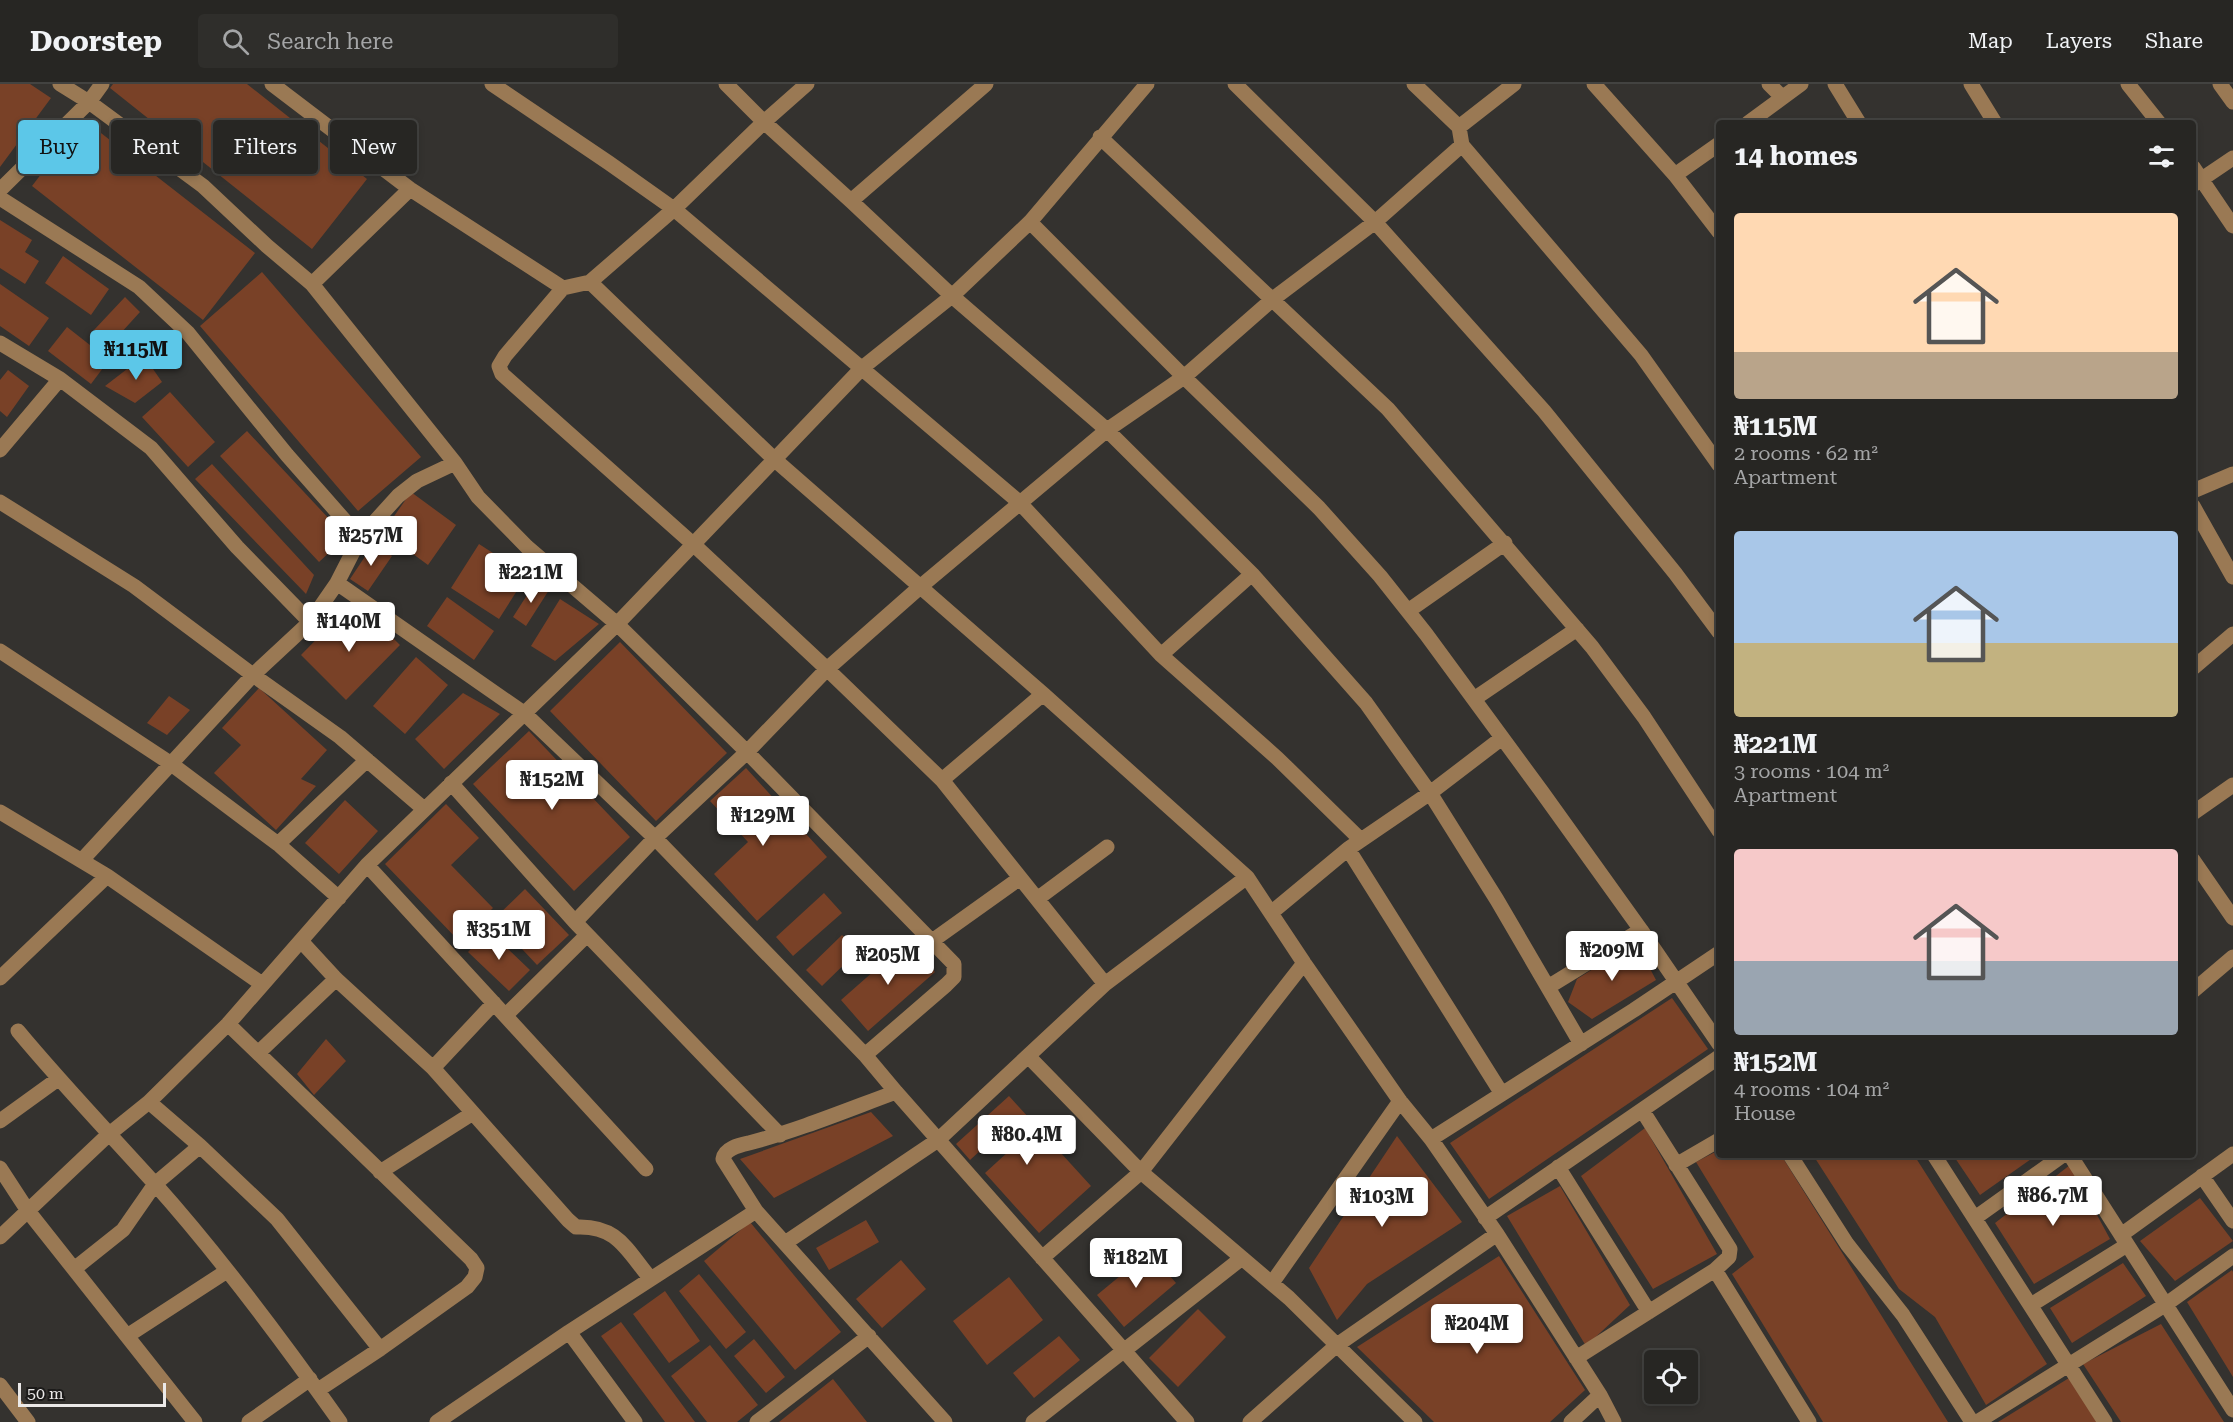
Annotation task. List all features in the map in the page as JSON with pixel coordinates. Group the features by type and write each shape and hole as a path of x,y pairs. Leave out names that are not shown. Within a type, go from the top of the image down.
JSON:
{"street":[{"path":"60,84 89,102 203,186 267,246 312,284 455,463 478,497 527,547 617,624 747,752 954,964 954,977 866,1055"},
{"path":"0,190 89,102 102,84"},
{"path":"272,84 410,189 562,288"},
{"path":"492,84 674,209 1019,502 1161,656 1277,758 1361,840"},
{"path":"726,84 952,296 1107,430 1252,574 1366,703 1430,794 1497,900 1581,1044"},
{"path":"807,84 674,209 590,282 562,288 499,366 502,374 693,544 942,780 1106,984"},
{"path":"851,201 986,84"},
{"path":"0,1237 108,1135 149,1102 228,1024 367,865 617,624 862,368 952,296 1030,222 1100,137 1148,84"},
{"path":"1235,84 1375,222 1544,411 1675,573 1716,628"},
{"path":"1414,84 1459,127 1462,145 1641,356 1716,461"},
{"path":"1459,127 1514,84"},
{"path":"1594,84 1676,176 1716,228"},
{"path":"1769,84 1782,97"},
{"path":"1767,117 1782,97 1801,84"},
{"path":"1836,84 1857,120"},
{"path":"1971,84 1993,120"},
{"path":"2128,84 2156,120"},
{"path":"2220,84 2233,102"},
{"path":"1100,137 1388,409 1577,629 1644,717 1716,826"},
{"path":"575,922 655,838 747,752 827,669 920,587 1107,430 1184,377 1273,299 1375,222 1462,145"},
{"path":"1676,176 1716,146"},
{"path":"2233,158 2196,177 2233,225"},
{"path":"312,284 410,189"},
{"path":"0,198 139,287 188,333 287,454 360,538"},
{"path":"1030,222 1184,377 1319,508 1380,576 1474,699 1641,930 1716,1040"},
{"path":"590,282 774,459 1043,694 1247,878 1400,1101 1431,1139 1497,1234 1600,1395 1614,1422"},
{"path":"0,343 60,379 151,448 237,547 310,622"},
{"path":"0,450 60,379"},
{"path":"82,860 253,675 310,622 337,583 360,538 398,496 417,482 455,463"},
{"path":"2196,490 2233,474"},
{"path":"0,502 134,586 340,737 424,809"},
{"path":"2196,511 2233,576"},
{"path":"1408,611 1505,543"},
{"path":"1161,656 1252,574"},
{"path":"337,583 525,714 655,838 866,1055 938,1140 1188,1422"},
{"path":"1474,699 1577,629"},
{"path":"2196,665 2233,634"},
{"path":"0,651 170,763 278,844 339,898"},
{"path":"942,780 1043,694"},
{"path":"1271,913 1348,849 1430,794 1502,738"},
{"path":"278,844 367,760"},
{"path":"451,783 587,935 780,1135"},
{"path":"2196,811 2233,785"},
{"path":"0,812 107,876 262,984"},
{"path":"1037,899 1107,847"},
{"path":"1348,849 1502,1094"},
{"path":"2196,864 2233,918"},
{"path":"367,865 646,1169"},
{"path":"0,978 107,876"},
{"path":"932,941 1020,878"},
{"path":"785,1243 938,1140 1106,984 1247,878"},
{"path":"1548,987 1641,930"},
{"path":"506,1015 587,935"},
{"path":"301,941 336,979 433,1068 568,1220 576,1227 596,1227 608,1230 650,1278"},
{"path":"1431,1139 1716,955"},
{"path":"2196,988 2233,957"},
{"path":"1042,1258 1141,1172 1304,963"},
{"path":"258,1053 336,979"},
{"path":"433,1068 494,1003"},
{"path":"228,1024 471,1259 477,1268 475,1277 467,1287 381,1349 249,1422"},
{"path":"18,1031 108,1135 155,1184 227,1271 314,1384 340,1422"},
{"path":"1029,1057 1141,1172 1272,1283 1415,1422"},
{"path":"1485,1218 1716,1059"},
{"path":"0,1121 58,1079"},
{"path":"896,1092 780,1135 741,1145 724,1154 723,1159 756,1210 945,1422"},
{"path":"1272,1283 1400,1101"},
{"path":"149,1102 278,1219 381,1349"},
{"path":"1576,1358 1715,1270 1729,1257 1730,1249 1642,1110"},
{"path":"380,1172 473,1113"},
{"path":"1676,1165 1716,1142"},
{"path":"74,1269 123,1230 155,1184 200,1146"},
{"path":"2031,1305 2124,1240 2202,1176 2233,1154"},
{"path":"1792,1158 1847,1244 1903,1315 1975,1422 2166,1305 2233,1256"},
{"path":"1936,1158 2105,1422"},
{"path":"1975,1218 2059,1158"},
{"path":"2072,1158 2233,1410"},
{"path":"1558,1167 1649,1312"},
{"path":"0,1168 28,1211 195,1422"},
{"path":"2202,1176 2233,1221"},
{"path":"442,1421 568,1332 756,1210"},
{"path":"1250,1422 1337,1345 1497,1234"},
{"path":"1034,1422 1242,1258"},
{"path":"1715,1270 1809,1422"},
{"path":"127,1336 227,1271"},
{"path":"568,1332 635,1422"},
{"path":"757,1422 868,1336"},
{"path":"0,1384 28,1422"},
{"path":"1571,1422 1600,1395"}],"building":[{"path":"0,84 30,84 51,98 35,120 18,120 18,143 0,167"},
{"path":"113,84 247,84 292,120 213,120 213,170 201,161 201,120 150,120 110,88"},
{"path":"99,131 111,141 111,174 154,174 255,253 203,320 32,186 41,174 99,174"},
{"path":"318,140 330,150 330,174 361,174 367,179 312,249 218,174 318,174"},
{"path":"0,220 32,240 25,252 39,261 25,284 0,268"},
{"path":"63,256 109,289 91,315 45,283"},
{"path":"262,272 421,457 358,511 200,326"},
{"path":"0,284 49,318 29,346 0,326"},
{"path":"125,297 140,312 110,345 94,330"},
{"path":"67,327 109,360 91,384 48,351"},
{"path":"144,356 162,382 135,403 105,386"},
{"path":"8,370 29,386 7,417 0,411 0,380"},
{"path":"170,392 215,442 188,467 142,417"},
{"path":"247,431 346,537 319,562 220,456"},
{"path":"212,464 314,575 306,594 195,479"},
{"path":"411,492 456,525 428,565 383,532"},
{"path":"374,543 392,556 368,591 350,579"},
{"path":"479,544 527,575 499,619 451,588"},
{"path":"536,581 549,590 526,626 513,617"},
{"path":"447,597 494,631 474,660 427,626"},
{"path":"560,599 599,624 555,661 531,646"},
{"path":"347,608 376,637 387,632 400,645 346,700 301,655"},
{"path":"620,642 727,753 656,821 550,711"},
{"path":"416,657 448,685 405,734 373,706"},
{"path":"259,688 327,750 301,779 316,786 276,830 214,773 241,745 222,728"},
{"path":"463,693 500,714 444,769 415,739"},
{"path":"169,696 190,710 167,735 147,723"},
{"path":"529,731 630,837 574,891 473,784"},
{"path":"746,768 827,857 757,921 714,874 748,842 710,801"},
{"path":"345,800 378,831 339,874 305,843"},
{"path":"446,804 479,838 451,865 493,908 459,941 385,864"},
{"path":"525,889 569,935 537,965 494,919"},
{"path":"824,893 842,913 793,956 776,937"},
{"path":"488,930 530,970 509,991 468,952"},
{"path":"842,935 858,951 822,986 806,970"},
{"path":"908,941 935,972 868,1031 841,1000"},
{"path":"1636,942 1656,980 1592,1019 1568,1002 1577,979"},
{"path":"1672,998 1708,1049 1489,1199 1450,1143"},
{"path":"326,1039 346,1061 314,1095 297,1074"},
{"path":"1009,1096 1091,1186 1039,1233 985,1173 1020,1141 1007,1126 970,1160 956,1144"},
{"path":"871,1112 893,1136 774,1198 740,1159"},
{"path":"1645,1128 1717,1254 1653,1289 1581,1176"},
{"path":"1397,1136 1462,1222 1367,1284 1337,1320 1309,1268"},
{"path":"1716,1152 1716,1158 1783,1158 1948,1422 1823,1422 1732,1274 1754,1257 1696,1162"},
{"path":"1815,1158 1916,1158 2047,1364 1986,1405 1935,1317 1899,1289"},
{"path":"1955,1158 2033,1158 1980,1195"},
{"path":"2070,1165 2110,1239 2034,1284 1995,1223"},
{"path":"1560,1186 1630,1305 1586,1346 1507,1216"},
{"path":"2200,1198 2233,1241 2175,1281 2140,1241"},
{"path":"866,1220 879,1242 829,1270 816,1248"},
{"path":"750,1222 841,1332 795,1370 704,1261"},
{"path":"1149,1252 1176,1283 1124,1327 1097,1295"},
{"path":"1499,1256 1585,1390 1550,1422 1434,1422 1357,1347"},
{"path":"901,1260 926,1289 882,1328 856,1299"},
{"path":"2123,1263 2146,1296 2072,1343 2050,1308"},
{"path":"2232,1270 2233,1272 2233,1377 2187,1302"},
{"path":"699,1274 746,1332 726,1349 679,1291"},
{"path":"1009,1277 1043,1320 987,1365 953,1321"},
{"path":"665,1291 700,1341 669,1363 633,1314"},
{"path":"1198,1309 1226,1337 1178,1387 1149,1358"},
{"path":"621,1322 695,1422 665,1422 601,1336"},
{"path":"2161,1324 2224,1422 2121,1422 2083,1364"},
{"path":"1059,1336 1080,1360 1034,1398 1013,1373"},
{"path":"754,1339 785,1377 766,1393 734,1356"},
{"path":"710,1345 758,1405 737,1422 707,1422 671,1376"},
{"path":"2069,1378 2097,1422 1998,1422"},
{"path":"833,1379 867,1422 779,1422"}]}
